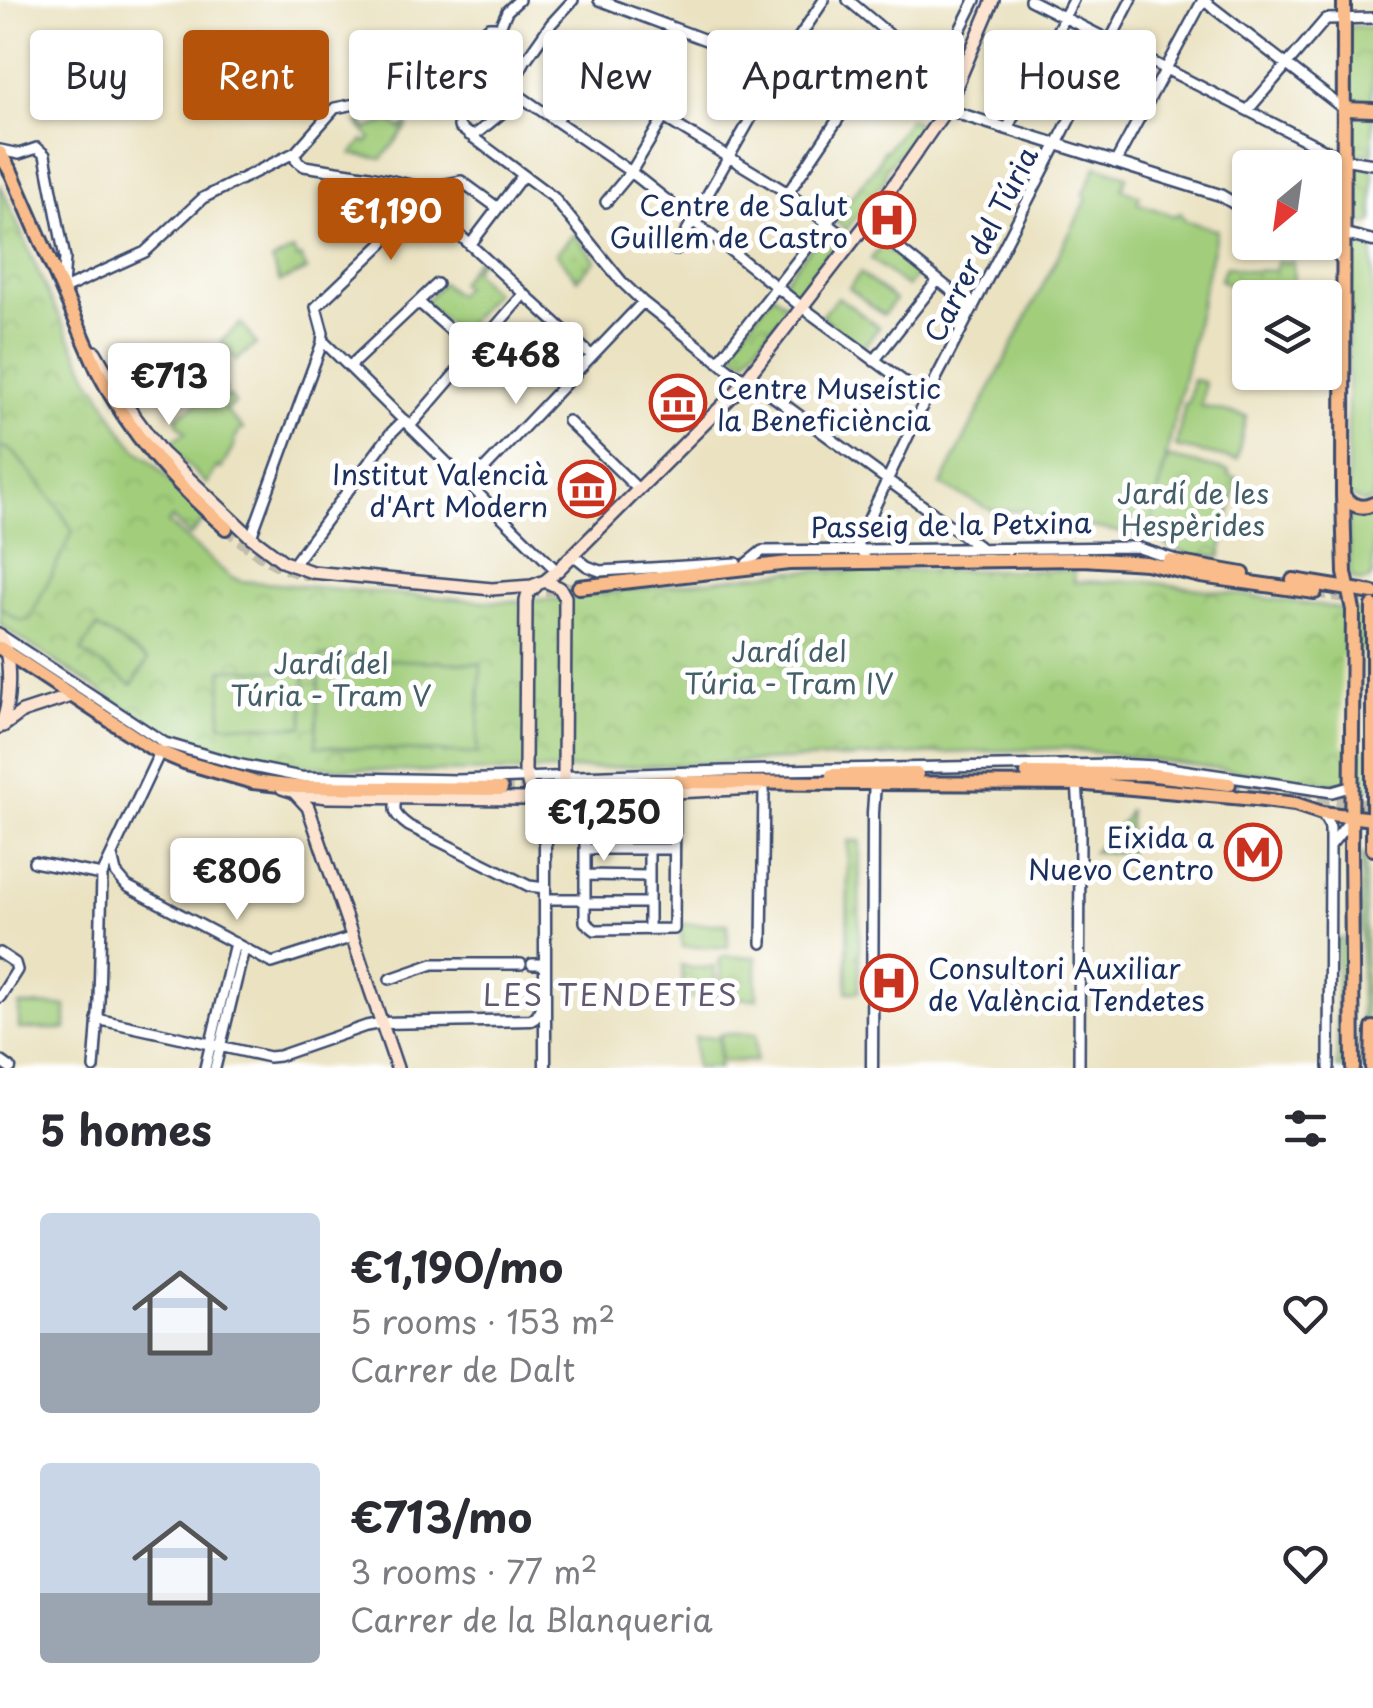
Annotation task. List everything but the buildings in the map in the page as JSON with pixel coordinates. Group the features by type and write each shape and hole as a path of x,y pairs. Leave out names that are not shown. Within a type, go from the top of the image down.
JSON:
{"main road":[{"path":"964,54 993,0"},
{"path":"1344,0 1344,564 1353,610 1353,786 1367,819 1373,849"},
{"path":"1344,109 1373,110"},
{"path":"532,800 525,775 528,593 557,571 736,392 867,223 939,120"},
{"path":"0,151 106,387 140,440 176,482 226,528"},
{"path":"79,325 150,439 251,537 292,566 312,572 474,587 512,588 542,582 560,588 565,597 562,797"},
{"path":"1343,495 1352,504 1373,504"},
{"name":"Passeig de la Petxina","path":"579,586 788,562 986,555 1146,563 1200,576 1315,592"},
{"name":"Passeig de la Petxina","path":"1083,559 1135,555 1373,594"},
{"path":"1353,1068 1372,789 1372,609"},
{"path":"2,643 71,696 160,746 243,779 501,789"},
{"path":"0,728 8,706 2,643"},
{"path":"0,728 22,712 71,696"},
{"path":"295,793 328,797 532,800 742,777 875,775 1078,778 1146,774 1228,784"},
{"path":"590,785 764,788 846,784 875,775"},
{"path":"1078,778 1255,798 1367,819"},
{"path":"283,780 308,807 353,937 381,983 382,1024 397,1068"},
{"path":"674,786 800,781 846,784"},
{"path":"1372,1068 1373,1028"}],"street":[{"path":"498,30 507,11 520,0"},
{"path":"523,66 573,0"},
{"path":"598,0 707,41"},
{"path":"804,30 824,0"},
{"path":"848,0 883,30"},
{"path":"960,30 974,0"},
{"path":"1030,0 1089,30"},
{"path":"1007,129 1073,0"},
{"name":"Carrer del Túria","path":"1114,30 1131,0"},
{"path":"1115,163 1202,0 1344,109"},
{"path":"1248,110 1326,19 1373,18"},
{"path":"1156,63 1344,158 1373,164"},
{"path":"523,98 631,172 926,398"},
{"path":"0,151 19,154 38,148 46,155 66,258 64,288 145,252 210,194 296,152 336,108 349,105"},
{"path":"964,114 1232,202"},
{"path":"460,120 458,126 467,135 549,194 643,302 732,374 752,382 986,555"},
{"path":"467,135 476,134 494,120"},
{"path":"606,202 631,172 662,120"},
{"path":"669,120 788,194 852,242"},
{"path":"676,250 751,120"},
{"path":"788,194 838,120"},
{"name":"Carrer del Túria","path":"864,557 857,544 926,398 1068,120"},
{"path":"296,152 296,160 304,166 424,188 463,182 498,208"},
{"path":"470,245 523,175"},
{"path":"251,537 322,344 315,310 382,244 424,188"},
{"path":"418,197 592,356"},
{"path":"718,362 847,197"},
{"path":"867,223 973,308"},
{"path":"1343,233 1373,240"},
{"path":"874,361 937,281"},
{"path":"350,367 437,284"},
{"path":"292,566 391,433 407,423 475,352 523,295"},
{"path":"470,484 643,302"},
{"path":"416,306 421,304 475,352"},
{"path":"322,344 557,571"},
{"path":"568,421 638,489"},
{"name":"Passeig de la Petxina","path":"986,555 1136,547 1216,569"},
{"name":"Passeig de la Petxina","path":"748,563 762,551 864,557"},
{"name":"Passeig de la Petxina","path":"568,558 576,558 600,572 788,562"},
{"path":"2,643 160,746 103,872 94,1068"},
{"path":"283,780 564,774 875,775 1091,764 1140,765 1332,792 1353,786"},
{"path":"1079,1068 1078,778 1087,767 1140,765"},
{"path":"872,1068 875,775"},
{"path":"585,824 585,922 595,930 674,929 674,786"},
{"path":"762,943 764,788"},
{"path":"545,844 562,797"},
{"path":"397,798 396,816 409,826 545,894 585,903 649,903"},
{"path":"504,1022 536,1018 541,1008 545,844 532,800"},
{"path":"1322,813 1330,827 1329,1068"},
{"path":"1330,846 1367,819"},
{"path":"585,848 674,848"},
{"path":"649,929 650,849"},
{"path":"100,887 106,891 117,885 112,856"},
{"path":"34,862 103,872 109,869 127,886 272,963 353,937"},
{"path":"585,875 649,876"},
{"path":"205,1068 215,1045 239,946"},
{"path":"0,953 17,970 0,997"},
{"path":"381,983 433,964 521,964"},
{"path":"541,966 546,1068"},
{"path":"97,1019 215,1045 268,1063 366,1026 400,1022 527,1024 540,1037 540,1050 546,1055"},
{"path":"215,1045 215,1068"},
{"path":"0,1061 10,1068"}],"green space":[{"path":"1350,26 1373,28 1372,103 1349,99"},
{"path":"1352,115 1373,118 1373,153 1354,155 1349,150"},
{"path":"366,120 363,125 367,129 390,120 401,129 408,126 382,159 352,154 363,140 367,143 371,138 357,123"},
{"path":"908,120 916,125 926,121 887,168 885,179 846,230 833,220"},
{"path":"1096,166 1127,176 1122,189 1140,196 1137,203 1174,216 1181,213 1184,220 1217,230 1148,537 1090,527 1046,528 1045,518 1029,518 1030,513 1024,511 993,511 941,485 1083,207 1087,198 1083,196"},
{"path":"1353,166 1373,169 1373,222 1369,224 1353,224 1349,219 1349,170"},
{"path":"0,184 94,386 133,445 206,518 190,536 172,518 168,523 230,577 495,602 556,599 791,571 1075,570 1074,582 1142,581 1373,613 1373,789 1064,748 506,772 389,771 309,766 167,735 0,625"},
{"path":"824,231 837,241 796,295 781,284"},
{"path":"574,234 596,260 577,279 556,253"},
{"path":"882,245 918,273 907,287 871,259"},
{"path":"1354,246 1373,247 1373,500 1364,503 1348,495 1348,253"},
{"path":"293,250 307,270 280,282 272,261"},
{"path":"478,258 473,271 494,293 459,333 424,303 442,283 457,295 464,287 459,283"},
{"path":"1277,261 1293,261 1294,280 1232,280 1232,287 1220,280 1226,266 1249,271 1276,270"},
{"path":"860,273 895,300 883,315 849,288"},
{"path":"773,294 789,306 745,360 730,349"},
{"path":"838,297 879,327 863,348 821,316"},
{"path":"241,323 256,344 236,361 221,341"},
{"path":"1193,380 1205,382 1201,406 1246,416 1237,460 1176,447"},
{"path":"224,387 223,393 235,403 225,410 244,430 233,442 221,469 217,467 207,484 168,444 186,432 176,417"},
{"path":"0,447 15,454 73,531 25,621 0,607"},
{"name":"Jardí de les Hespèrides","path":"1167,457 1229,471 1229,476 1238,478 1220,558 1205,554 1204,559 1165,546 1166,540 1148,537"},
{"path":"1348,517 1373,517 1373,574 1362,582 1350,574"},
{"path":"97,627 148,660 132,685 81,651"},
{"name":"Jardí del Túria - Tram V","path":"320,656 481,664 477,754 316,746"},
{"path":"222,669 305,672 303,727 221,724"},
{"path":"1129,810 1129,853 1093,852 1124,820"},
{"path":"591,827 641,827 641,842 592,841"},
{"path":"848,841 860,841 859,992 847,992"},
{"path":"1361,855 1365,855 1366,1068 1361,1068"},
{"path":"681,924 728,924 728,947 682,947"},
{"path":"1343,938 1345,1068 1337,1068 1337,939"},
{"path":"723,956 756,957 757,999 724,998 719,961"},
{"path":"681,965 714,967 718,998 683,998"},
{"path":"19,1005 66,1006 66,1029 19,1029"},
{"path":"720,1034 756,1034 756,1061 720,1061"},
{"path":"695,1037 719,1037 719,1068 695,1068"}],"pier":[{"path":"1354,651 1373,652 1373,748 1342,745 1341,656"}],"tunnel":[{"path":"226,528 268,560 318,576"},
{"path":"527,592 579,587"},
{"path":"1315,592 1373,602"},
{"path":"1229,784 1373,806"},
{"path":"501,789 590,785"}],"place":[{"name":"Centre de Salut Guillem de Castro","path":"887,220"},
{"name":"Centre Museístic la Beneficiència","path":"678,403"},
{"name":"Institut Valencià d'Art Modern","path":"587,489"},
{"name":"Eixida a Nuevo Centro","path":"1253,852"},
{"name":"Consultori Auxiliar de València Tendetes","path":"889,983"}],"district":[{"name":"LES TENDETES","path":"611,993"}],"park label":[{"name":"Jardí del Túria - Tram IV","path":"789,666"}]}
